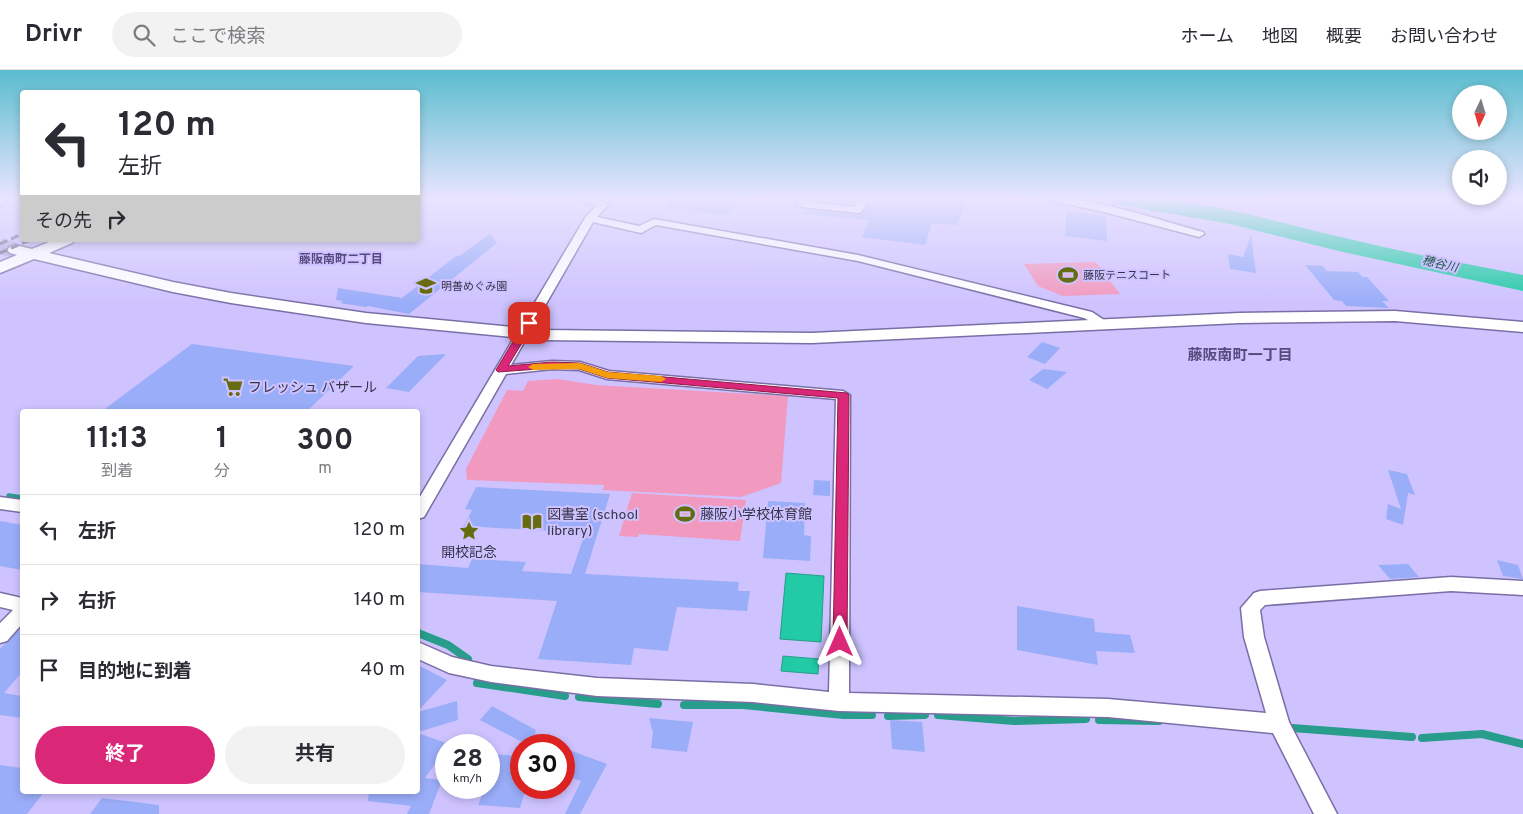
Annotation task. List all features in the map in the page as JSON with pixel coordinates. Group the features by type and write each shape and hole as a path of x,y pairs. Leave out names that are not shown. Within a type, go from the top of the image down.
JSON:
{"street":[{"path":"420,510 581,234"},
{"path":"720,234 858,258 1088,315 1104,324"},
{"path":"0,268 62,242"},
{"path":"16,250 231,298 366,318 524,334 626,337 812,338 1239,318 1395,316 1523,327"},
{"path":"501,370 552,365 580,366 607,375 843,395 840,702"},
{"path":"0,504 20,506"},
{"path":"1326,814 1278,724 1254,637 1250,608 1260,598 1451,584 1523,588"},
{"path":"0,600 20,605"},
{"path":"0,635 20,614"},
{"path":"420,651 449,665 536,680 597,687 753,693 840,702 1108,708 1278,724"}],"shaded area":[{"name":"藤阪テニスコート","path":"1096,262 1120,294 1063,296 1038,286 1024,264"},
{"path":"558,379 596,385 788,396 781,483 741,497 603,490 604,485 467,480 466,469 507,390 523,391 528,381"},
{"name":"藤阪小学校体育館","path":"632,493 746,500 740,541 639,534 638,537 619,536"},
{"path":"786,573 824,576 821,642 780,639"},
{"path":"783,656 819,659 818,674 781,671"}],"building":[{"path":"490,234 497,243 409,314 340,303 343,301 336,300 338,288 402,298 456,256 459,256"},
{"path":"863,234 929,234 925,245 862,237"},
{"path":"1065,234 1107,234 1107,241 1065,236"},
{"path":"1251,235 1256,273 1230,269 1228,254 1243,257"},
{"path":"1305,265 1323,266 1327,271 1358,272 1363,277 1367,277 1389,301 1382,301 1389,308 1346,306 1342,301 1334,300"},
{"path":"1042,342 1060,348 1045,364 1027,357"},
{"path":"192,344 354,366 309,409 105,409"},
{"path":"446,354 409,392 386,388 418,356"},
{"path":"1043,369 1067,372 1047,389 1029,380"},
{"path":"1388,470 1407,474 1415,495 1408,493 1403,525 1386,519 1388,504 1401,509"},
{"path":"814,480 830,481 830,496 813,495"},
{"path":"476,487 610,494 585,574 739,582 738,591 750,591 747,611 677,607 668,651 634,648 631,665 538,659 557,601 420,592 420,564 468,568 472,559 526,562 522,571 571,574 585,533 464,526 472,510 465,509"},
{"path":"768,501 805,503 804,535 811,536 810,561 763,558"},
{"path":"0,521 20,525 20,570 0,566"},
{"path":"1497,560 1518,565 1523,579 1503,576"},
{"path":"1408,564 1419,577 1390,579 1378,565"},
{"path":"1017,606 1094,619 1095,632 1130,635 1135,653 1096,651 1098,665 1017,650"},
{"path":"20,628 20,674 4,693 20,696 20,718 0,715 0,649"},
{"path":"420,666 447,680 420,709"},
{"path":"457,701 458,720 420,731 420,711"},
{"path":"492,706 536,730 535,734 510,734 510,736 480,720"},
{"path":"649,718 693,722 687,752 651,748 653,733"},
{"path":"890,720 922,722 925,752 892,749"},
{"path":"420,734 435,739 435,764 425,778 435,779 435,798 429,814 407,814 411,806 368,801 369,794 420,794"},
{"path":"575,752 607,764 580,814 565,814 572,799 575,799 575,793 581,781 575,779"},
{"path":"500,755 510,755 510,799 523,799 520,808 478,805 480,799 500,799"},
{"path":"0,765 20,768 20,794 43,794 27,814 0,814"},
{"path":"102,798 159,805 159,814 90,814"}],"waterway":[{"name":"穂谷川","path":"1297,234 1523,283"},
{"path":"9,496 20,498"},
{"path":"420,634 448,645 468,659"},
{"path":"477,683 565,696"},
{"path":"579,697 658,704"},
{"path":"684,705 743,705 844,715 872,715"},
{"path":"888,716 925,715"},
{"path":"938,715 1014,721 1086,719"},
{"path":"1099,720 1159,721"},
{"path":"1292,728 1412,737"},
{"path":"1422,738 1482,734 1523,744"}],"tunnel":[{"path":"0,246 15,250"}],"railway":[{"path":"0,244 20,235"},
{"path":"0,253 25,242"}],"slow traffic":[{"path":"533,367 552,365 580,366 607,375 661,379"}],"place":[{"name":"藤阪テニスコート","path":"1068,275"},
{"name":"明善めぐみ園","path":"426,286"},
{"name":"フレッシュ バザール","path":"233,387"},
{"name":"藤阪小学校体育館","path":"685,514"},
{"name":"図書室 (school library)","path":"532,522"},
{"name":"開校記念","path":"469,531"}],"district":[{"name":"藤阪南町二丁目","path":"341,259"},
{"name":"藤阪南町一丁目","path":"1240,355"}],"route":[{"path":"529,323 501,370 552,365 580,366 607,375 843,395 840,642"}]}
